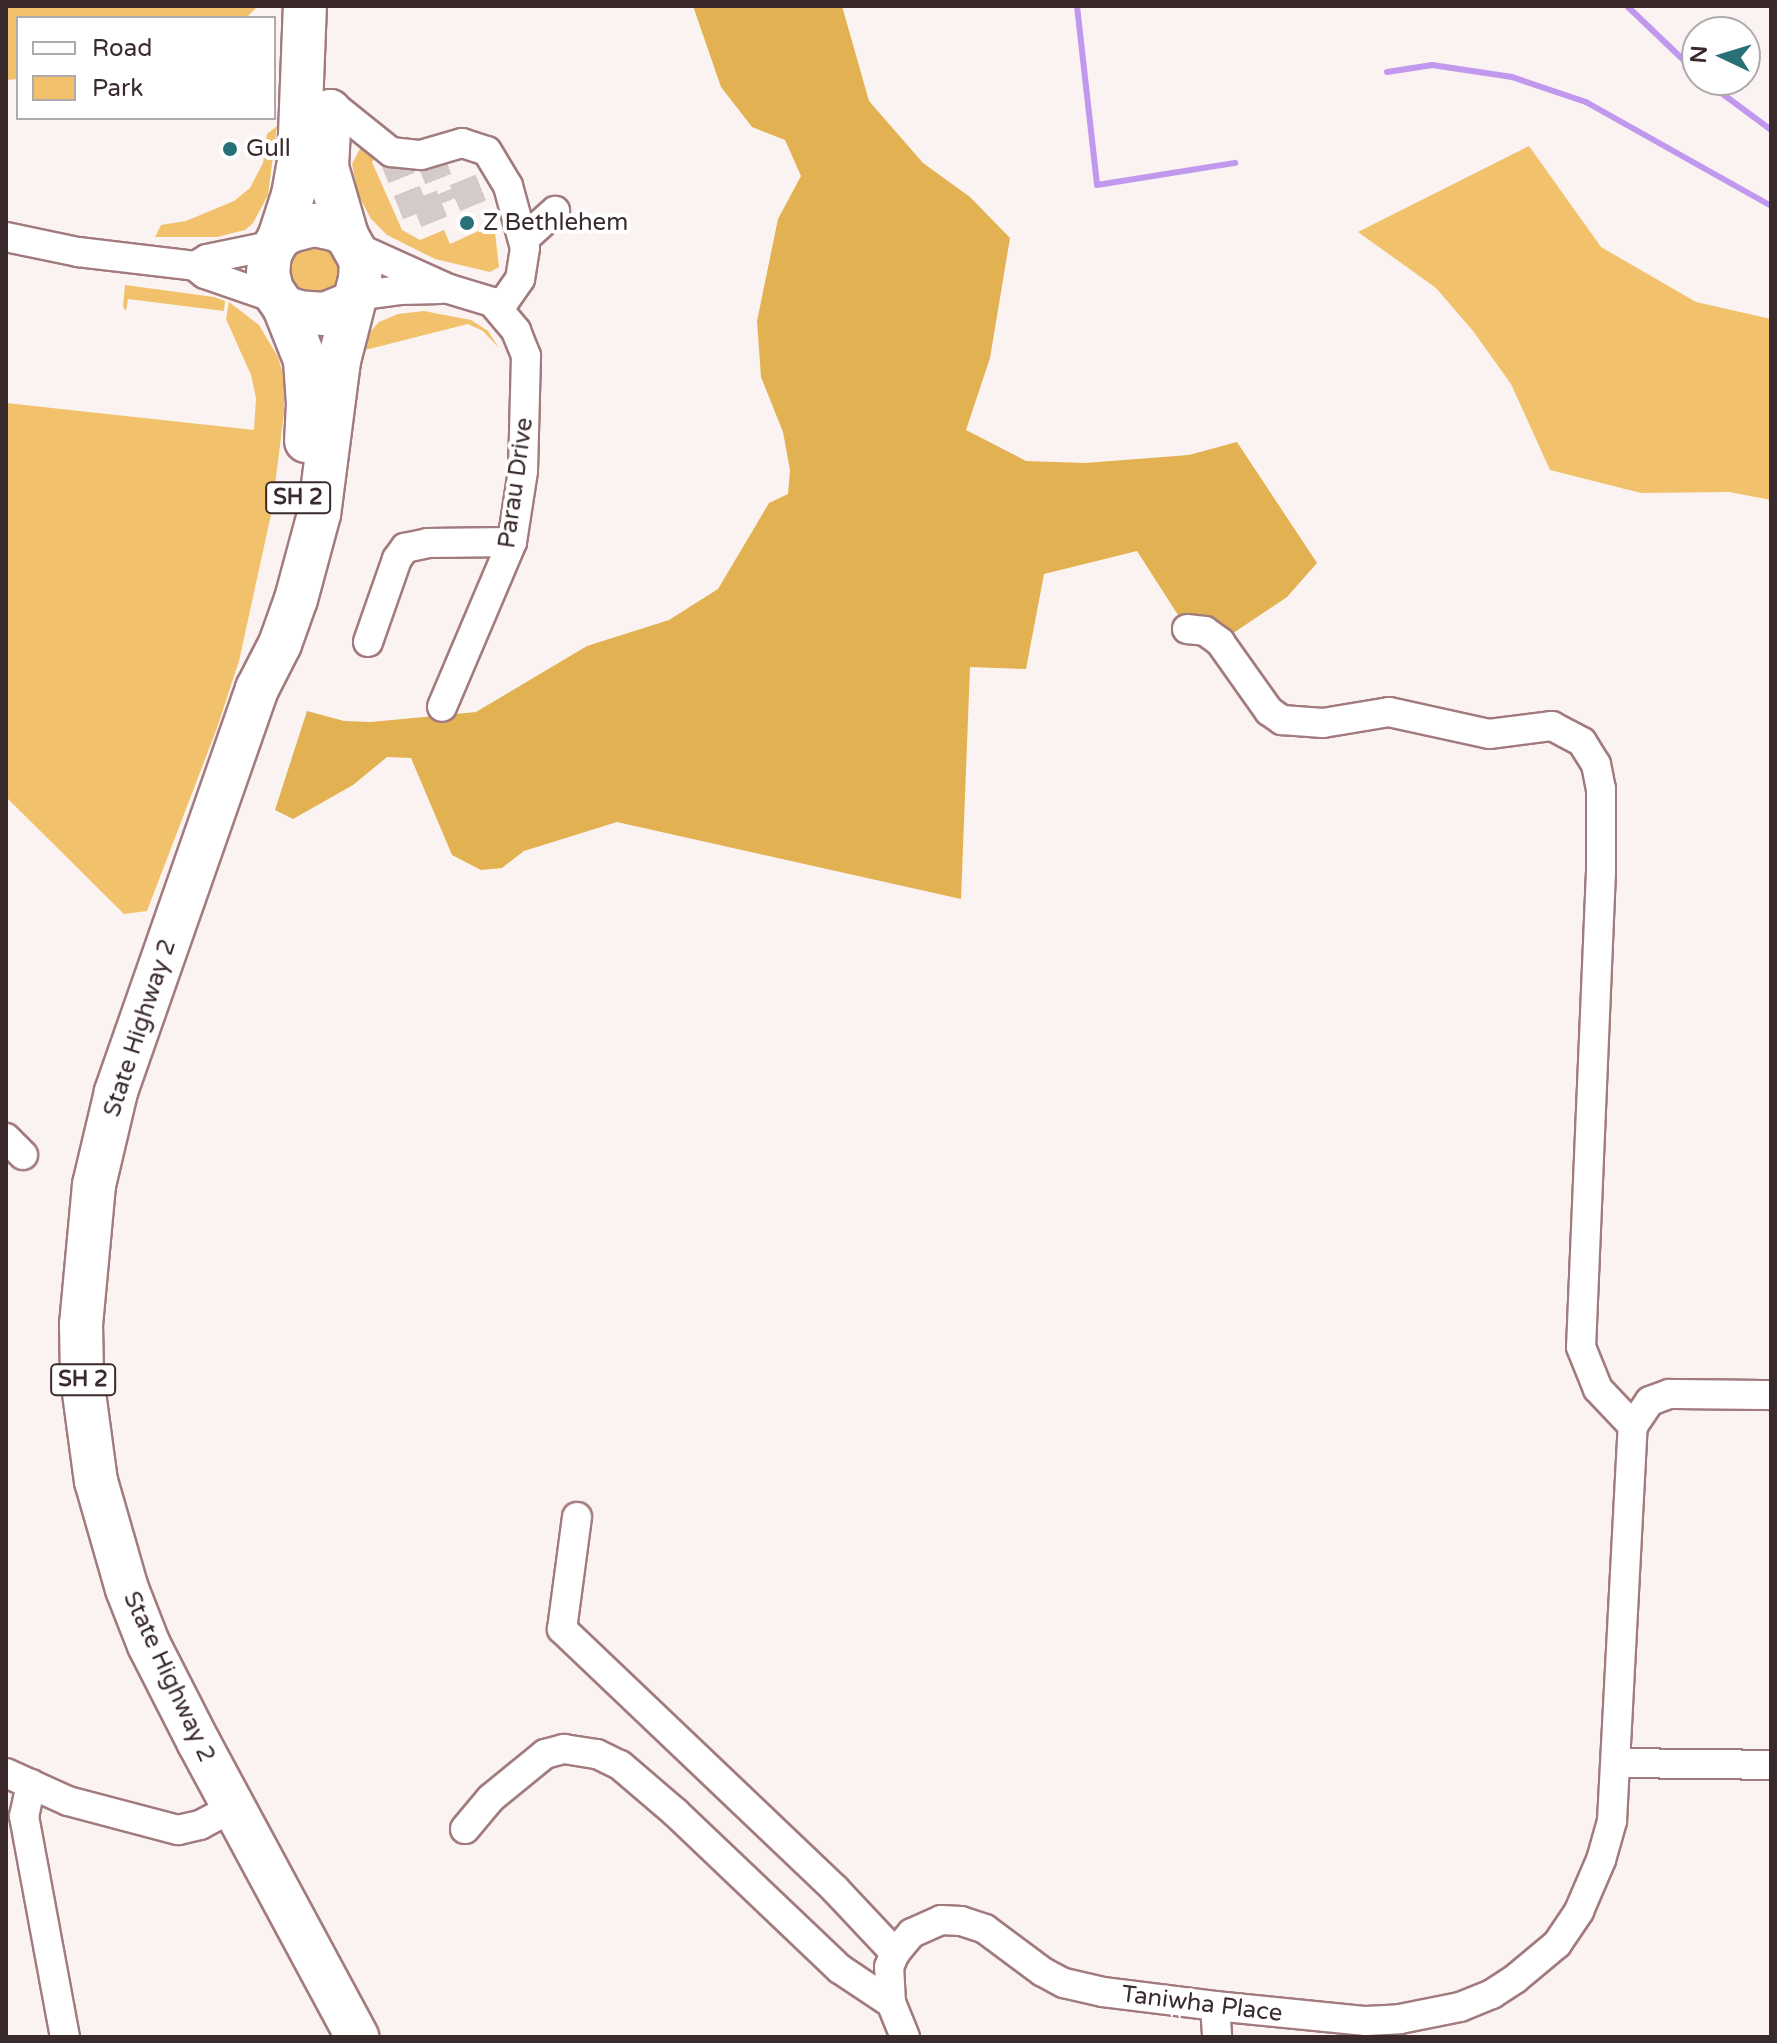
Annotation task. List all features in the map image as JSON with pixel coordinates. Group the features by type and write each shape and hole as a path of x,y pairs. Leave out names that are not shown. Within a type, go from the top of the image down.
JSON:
{"highway":[{"name":"SH 2","path":"280,303 268,273 293,195 299,160 305,6"},
{"name":"SH 2","path":"331,6 331,104 327,167 361,261 354,300"},
{"path":"276,241 290,231 314,225 337,230 352,242"},
{"path":"280,303 299,312 325,314 354,300"},
{"name":"State Highway 2","path":"257,689 280,644 319,514 339,361 354,300"},
{"name":"State Highway 2","path":"280,303 305,360 306,435 292,530 257,689 116,1092 94,1185 81,1324 88,1432 108,1532 149,1645 232,1808 357,2037"}],"street":[{"path":"331,104 391,152 421,155 462,143 487,151 508,186 524,239 525,254 520,279 500,308 485,298 449,289 352,242"},
{"path":"524,239 555,211"},
{"path":"6,237 78,252 195,266 205,274 280,303"},
{"path":"195,266 207,259 276,241"},
{"path":"354,300 449,289"},
{"name":"Parau Drive","path":"442,707 512,542 523,471 528,369 522,343 500,308"},
{"path":"368,642 397,559 405,548 428,543 512,542"},
{"path":"1187,629 1205,631 1220,642 1269,711 1282,720 1323,723 1389,712 1489,734 1552,726 1582,742 1596,764 1601,789 1601,871 1581,1347 1598,1389 1633,1426 1650,1401 1669,1394 1771,1395"},
{"name":"Taniwha Place","path":"895,1953 912,1933 927,1925 941,1920 961,1921 985,1929 1043,1972 1064,1983 1103,1992 1366,2021 1430,2014 1492,1994 1557,1944 1579,1911 1601,1860 1612,1821 1618,1763 1633,1426"},
{"path":"577,1517 562,1629 835,1889 895,1953 888,1982 891,2003 905,2037"},
{"path":"465,1829 491,1798 545,1754 564,1749 597,1754 620,1765 676,1813 840,1969 891,2003"},
{"path":"1618,1763 1771,1765"},
{"path":"18,1778 68,1801 178,1830 200,1825 232,1808"},
{"path":"18,1778 65,2037"},
{"path":"1215,2006 1217,2037"}],"green space":[{"path":"6,6 256,8 248,16 16,16 16,79 6,80"},
{"path":"277,126 268,195 253,223 245,230 217,237 155,237 161,225 186,221 234,201 250,188 263,163 267,134"},
{"path":"363,143 376,157 372,162 402,230 420,240 444,230 450,244 494,224 499,267 490,272 435,259 387,235 371,219 358,194 352,164"},
{"path":"1529,146 1601,247 1696,302 1771,319 1771,500 1729,492 1641,493 1550,470 1511,384 1473,331 1436,288 1358,232"},
{"path":"296,245 335,247 335,259 343,259 339,287 325,289 325,298 295,293 296,283 286,281 286,260 291,260"},
{"path":"125,285 214,297 225,301 224,311 128,299 126,311 123,307"},
{"path":"229,302 259,325 278,357 284,377 284,413 272,510 239,661 217,728 147,911 124,914 6,797 6,403 254,430 256,398 251,375 226,319"},
{"path":"424,311 471,320 488,331 499,348 483,331 468,324 365,350 370,332 379,322 398,314"}],"shaded area":[{"path":"693,6 842,6 869,101 923,163 970,197 1010,238 990,358 966,430 1026,461 1085,463 1189,455 1237,442 1317,563 1287,597 1220,642 1187,629 1137,551 1044,574 1026,669 970,667 961,899 617,822 524,851 502,868 481,870 452,855 411,758 387,757 353,785 293,819 275,810 307,711 344,721 371,722 476,712 587,646 669,620 718,589 769,503 788,494 790,470 783,432 761,377 757,321 778,219 801,176 785,140 752,127 721,87"}],"waterway":[{"path":"1077,6 1097,185 1235,163"},
{"path":"1627,6 1681,58"},
{"path":"1387,72 1432,65 1512,77 1586,102 1771,206"},
{"path":"1725,96 1771,130"}],"tunnel":[{"path":"391,152 416,214 504,178"},
{"path":"428,153 447,201"}],"place":[{"name":"Gull","path":"230,149"},
{"name":"Z Bethlehem","path":"467,223"}]}
